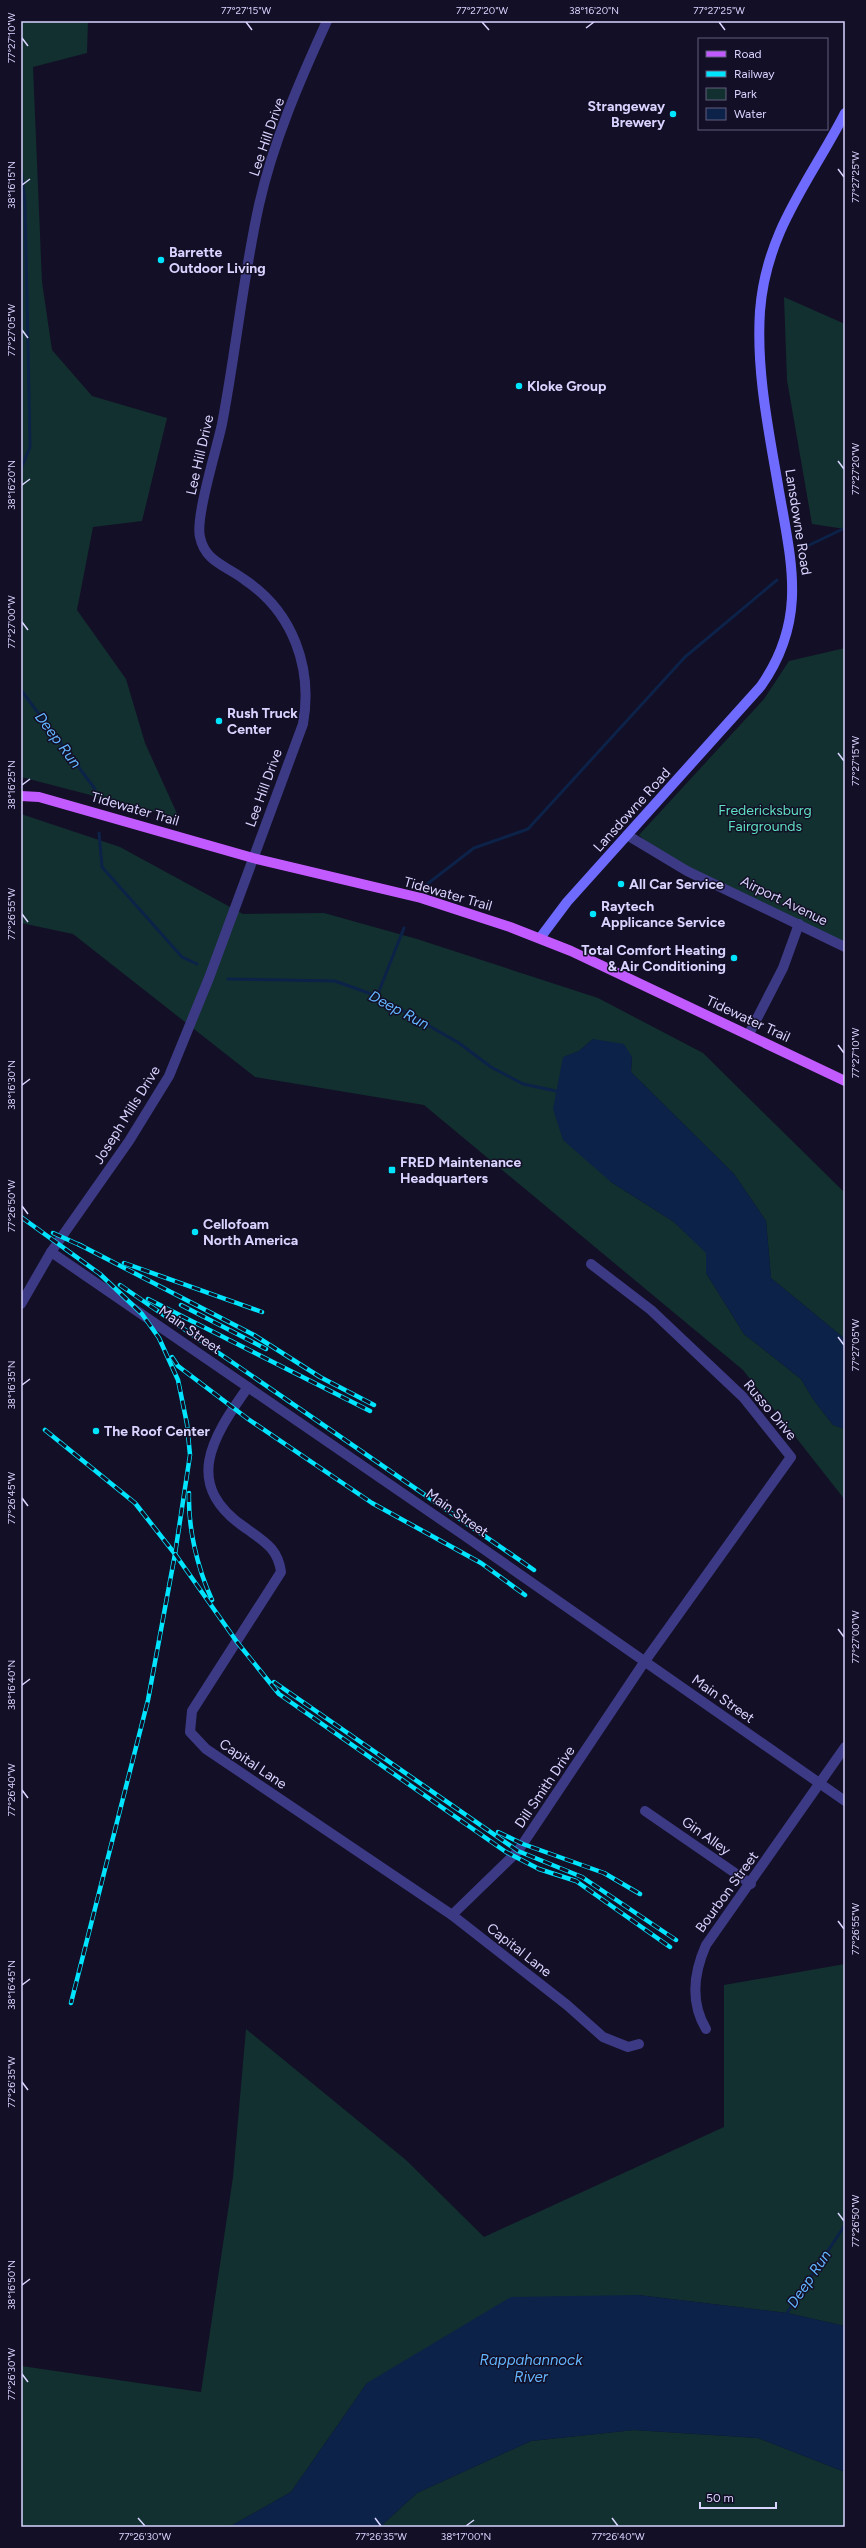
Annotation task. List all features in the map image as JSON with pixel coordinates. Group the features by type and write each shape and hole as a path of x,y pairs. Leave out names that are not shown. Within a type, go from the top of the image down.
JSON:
{"main road":[{"name":"Lansdowne Road","path":"540,938 567,902 761,686 773,668 786,637 790,615 793,570 761,381 760,310 764,281 779,229 845,113"},
{"name":"Tidewater Trail","path":"21,796 39,797 253,858 421,898 540,938 749,1034 845,1081"}],"street":[{"name":"Lee Hill Drive","path":"253,858 303,724 306,689 305,672 294,638 281,614 258,589 216,563 209,556 200,539 199,520 222,425 260,203 275,150 327,21"},
{"name":"Airport Avenue","path":"627,835 663,858 845,947"},
{"name":"Joseph Mills Drive","path":"21,1304 51,1252 129,1141 169,1076 207,985 253,858"},
{"path":"749,1034 783,968 799,924"},
{"name":"Main Street","path":"51,1252 645,1661 845,1801"},
{"name":"Russo Drive","path":"591,1264 651,1310 743,1397 791,1457 645,1661"},
{"name":"Capital Lane","path":"248,1387 225,1418 213,1442 209,1460 210,1476 218,1503 232,1519 269,1544 277,1554 281,1572 192,1711 190,1732 206,1749 452,1915 567,2005 604,2037 628,2047 639,2044"},
{"name":"Dill Smith Drive","path":"452,1915 518,1851 645,1661"},
{"name":"Bourbon Street","path":"706,2029 698,2012 695,1999 696,1980 700,1958 706,1945 751,1884 845,1747"},
{"name":"Gin Alley","path":"645,1811 751,1884"}],"green space":[{"path":"21,21 88,21 87,53 33,67 42,282 52,350 92,396 167,418 142,521 93,527 77,610 126,679 145,743 179,818 21,777"},
{"path":"784,297 845,324 845,529 812,524 787,380"},
{"name":"Fredericksburg Fairgrounds","path":"845,648 845,947 663,858 639,835 764,699 789,661"},
{"path":"21,814 120,847 243,914 324,913 417,939 598,998 703,1053 844,1192 845,1189 845,1339 771,1278 766,1221 734,1174 631,1072 632,1057 593,1039 579,1051 564,1057 611,1182 674,1222 707,1253 706,1273 744,1334 801,1379 813,1399 833,1425 845,1429 845,1500 743,1370 424,1105 255,1077 73,934 21,923"},
{"path":"845,1964 845,2326 787,2313 638,2295 367,2383 291,2492 229,2527 21,2527 21,2366 201,2392 233,2177 246,2029 406,2160 484,2237 724,2127 724,1985"},
{"path":"634,2430 758,2438 845,2472 845,2527 380,2527 417,2493 531,2441"}],"water":[{"path":"593,1039 624,1044 632,1057 631,1072 734,1174 766,1221 771,1278 845,1339 845,1429 833,1425 813,1399 801,1379 744,1334 706,1273 706,1253 674,1222 611,1182 563,1140 553,1109 563,1057 579,1051"},
{"name":"Rappahannock River","path":"638,2295 787,2313 845,2326 845,2472 758,2438 634,2430 531,2441 417,2493 380,2527 229,2527 291,2492 367,2383 511,2297"}],"waterway":[{"name":"Deep Run","path":"21,167 25,203 30,447 21,469"},
{"path":"799,550 845,528"},
{"path":"422,888 474,848 528,829 685,657 777,580"},
{"name":"Deep Run","path":"21,690 95,789"},
{"name":"Deep Run","path":"99,833 102,867 182,957 197,964"},
{"path":"377,996 404,928"},
{"name":"Deep Run","path":"228,979 335,981 377,996 459,1043 491,1067 523,1084 556,1091"},
{"name":"Deep Run","path":"787,2313 845,2225"}],"railway":[{"path":"21,1217 100,1274 142,1314 159,1338 178,1380 187,1424 190,1455 175,1554 148,1700 71,2003"},
{"path":"53,1233 82,1246"},
{"path":"78,1244 254,1335 320,1377 374,1405"},
{"path":"124,1263 262,1312"},
{"path":"120,1285 534,1570"},
{"path":"148,1299 370,1411"},
{"path":"181,1305 266,1349"},
{"path":"172,1357 178,1366 248,1419 372,1503 481,1563 525,1595"},
{"path":"45,1430 135,1503 175,1554 237,1642 279,1694 506,1852 539,1869 576,1881 670,1947"},
{"path":"189,1493 190,1520 194,1547 212,1600"},
{"path":"274,1682 518,1851 582,1877 676,1940"},
{"path":"498,1832 523,1844 604,1873 640,1894"}],"place":[{"name":"Strangeway Brewery","path":"673,114"},
{"name":"Barrette Outdoor Living","path":"161,260"},
{"name":"Kloke Group","path":"519,386"},
{"name":"Rush Truck Center","path":"219,721"},
{"name":"All Car Service","path":"621,884"},
{"name":"Raytech Applicance Service","path":"593,914"},
{"name":"Total Comfort Heating & Air Conditioning","path":"734,958"},
{"name":"FRED Maintenance Headquarters","path":"392,1170"},
{"name":"Cellofoam North America","path":"195,1232"},
{"name":"The Roof Center","path":"96,1431"}]}
